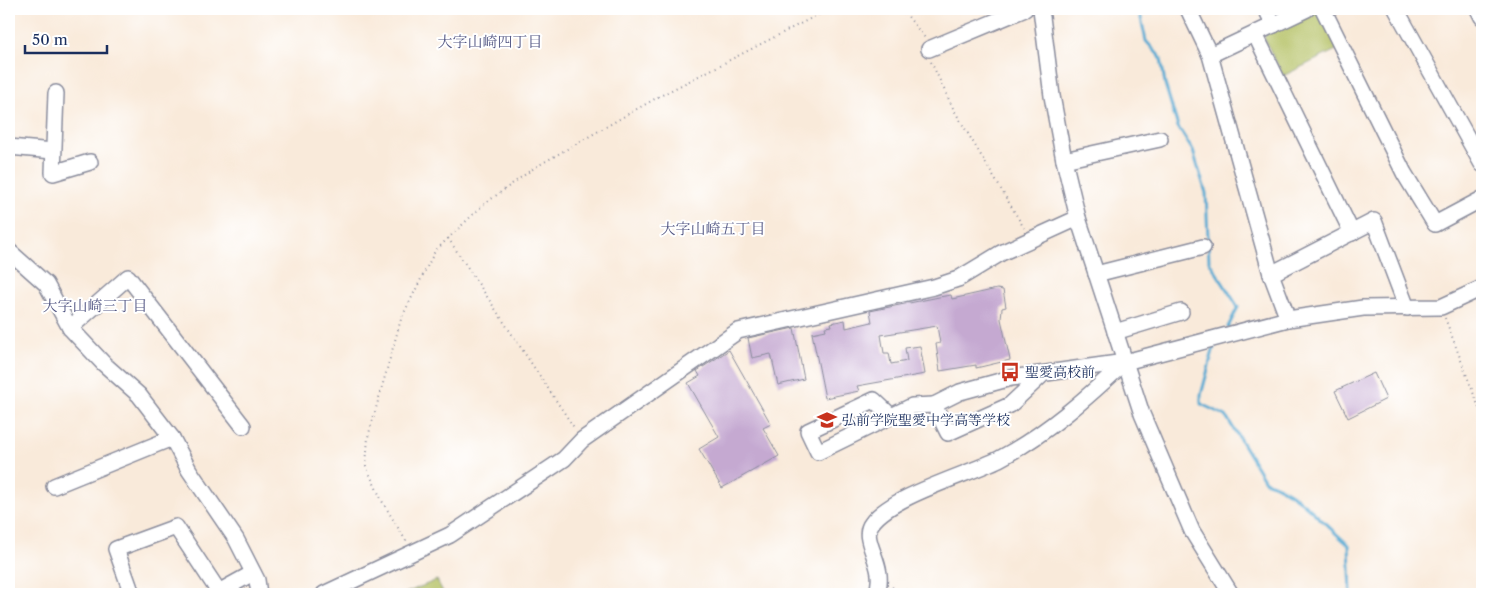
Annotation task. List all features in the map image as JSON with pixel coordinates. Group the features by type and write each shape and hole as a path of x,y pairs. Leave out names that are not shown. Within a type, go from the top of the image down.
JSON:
{"street":[{"path":"929,49 1025,9"},
{"path":"1041,9 1052,96 1064,160 1078,218 1096,274 1142,414 1192,531 1231,594"},
{"path":"1188,9 1210,55 1271,274 1288,319"},
{"path":"1266,9 1274,25"},
{"path":"1210,55 1307,9"},
{"path":"1323,9 1404,173 1435,224 1482,199"},
{"path":"1396,9 1482,164"},
{"path":"1478,9 1482,17"},
{"path":"1255,34 1352,233"},
{"path":"56,93 53,173 90,162"},
{"path":"1064,160 1160,139"},
{"path":"9,147 53,152"},
{"path":"324,594 414,554 450,535 564,459 582,440 738,331 934,287 958,279 1001,253 1078,218"},
{"path":"1271,274 1374,221 1407,308"},
{"path":"1096,274 1202,247"},
{"path":"9,251 46,284 70,328 104,364 139,395 172,438 189,470 236,539 254,573 259,594"},
{"path":"70,328 128,278 243,426"},
{"path":"891,416 874,400 808,430 818,452 912,406 934,404 960,392 1011,378 1125,362 1288,319 1363,308 1442,307 1482,288"},
{"path":"1115,332 1181,312"},
{"path":"876,594 882,582 879,565 868,542 870,524 886,507 1008,454 1041,434 1125,362"},
{"path":"934,404 948,433 1010,405 1043,374"},
{"path":"54,486 172,438"},
{"path":"132,594 116,550 176,527 217,593 254,573"}],"path":[{"path":"414,554 382,501 366,466 368,437 401,319 435,250 483,205 534,168 658,97 829,9"},
{"path":"902,9 924,38 929,49 930,60 954,110 1031,239"},
{"path":"448,238 582,440"},
{"path":"1442,307 1482,416"}],"green space":[{"path":"1315,10 1319,12 1338,49 1283,76 1264,38 1266,34"},
{"path":"437,580 444,594 403,594"}],"building":[{"path":"997,289 1003,290 1006,307 1002,308 1001,319 1010,360 976,368 976,365 940,371 936,344 940,343 937,326 881,335 884,353 889,353 891,364 907,361 905,348 920,346 925,374 857,386 859,391 825,398 812,333 826,330 825,327 832,326 831,323 845,320 846,328 872,322 870,311 951,295 952,299"},
{"path":"794,328 804,379 778,385 771,354 752,358 748,338"},
{"path":"729,350 771,424 763,428 779,456 722,488 699,449 719,437 688,383 700,376 697,371"},
{"path":"1374,373 1386,399 1348,418 1335,391"}],"waterway":[{"path":"1139,9 1146,41 1161,58 1165,84 1178,127 1193,151 1206,193 1209,261 1238,307 1228,327"},
{"path":"1214,347 1201,395 1201,404 1226,416 1265,481 1299,500 1349,545 1351,594"}],"place":[{"name":"聖愛高校前","path":"1010,372"},
{"name":"弘前学院聖愛中学高等学校","path":"827,420"}],"district":[{"name":"大字山崎四丁目","path":"490,41"},
{"name":"大字山崎五丁目","path":"713,228"},
{"name":"大字山崎三丁目","path":"95,305"}]}
